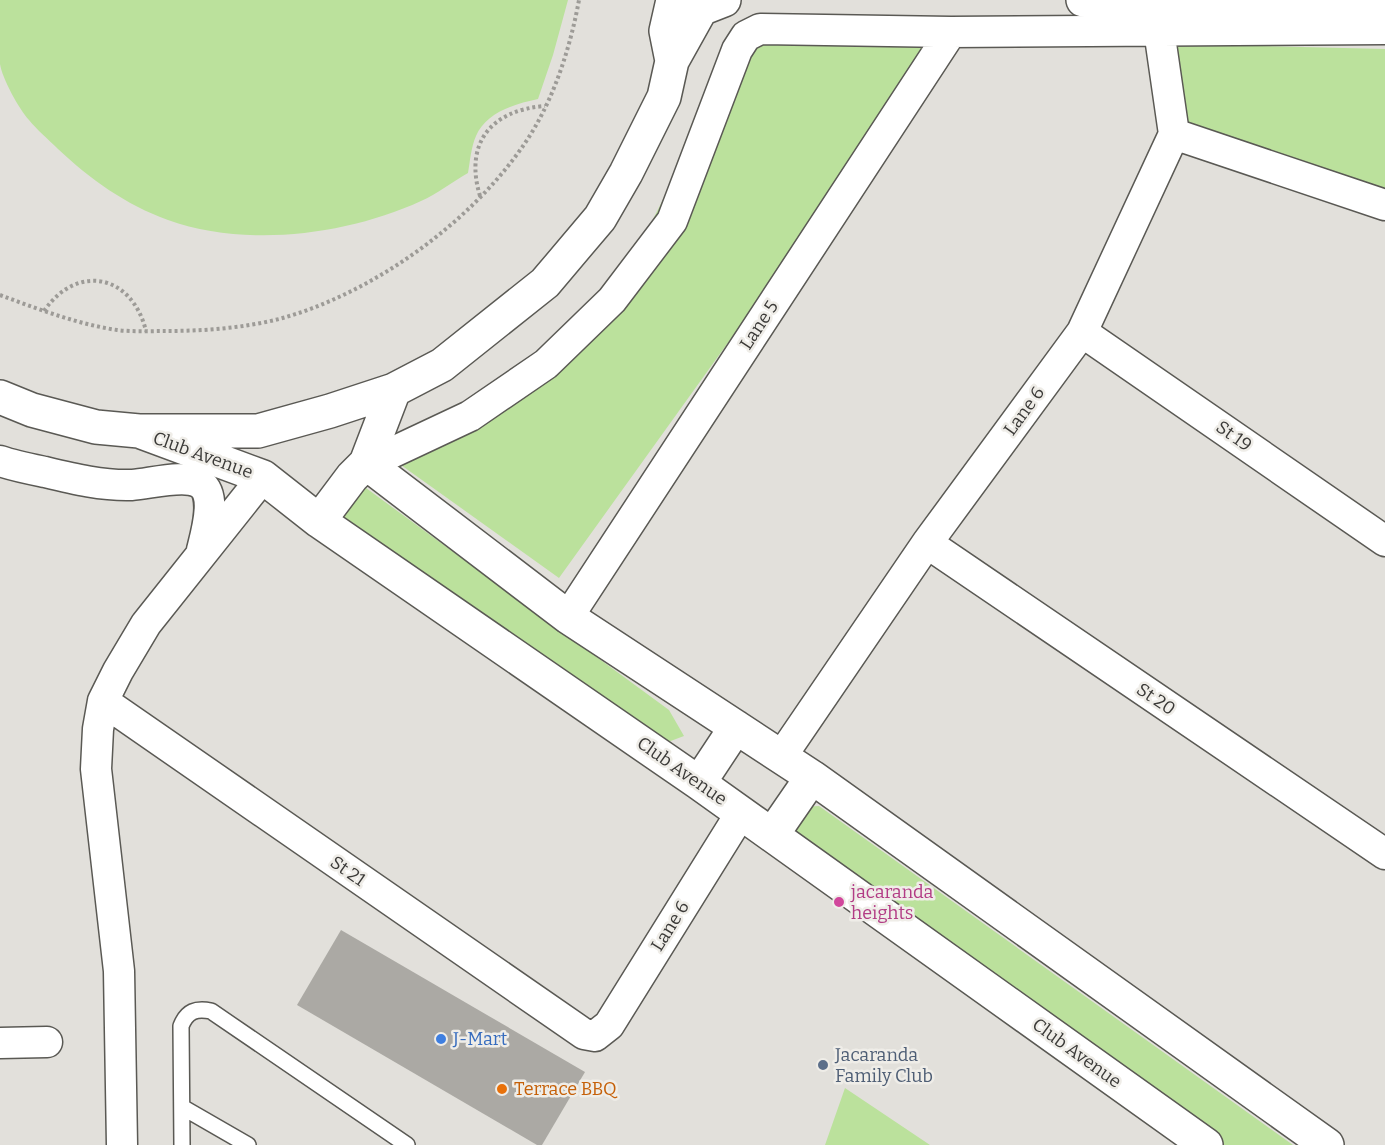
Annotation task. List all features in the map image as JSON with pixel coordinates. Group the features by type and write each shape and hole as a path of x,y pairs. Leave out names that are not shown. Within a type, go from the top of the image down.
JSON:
{"street":[{"path":"672,61 666,31 673,0"},
{"path":"0,398 32,410 96,427 139,431 258,430 330,411 394,390 442,365 545,283 600,218 626,173 664,97 672,61 702,9 724,0"},
{"path":"1083,0 1175,2 1385,0"},
{"path":"366,463 470,416 546,364 612,300 672,220 737,50 746,36 760,29 951,32 1385,29"},
{"path":"1159,30 1174,134 1385,205"},
{"name":"Lane 5","path":"568,617 951,32"},
{"name":"Lane 6","path":"781,757 927,543 1082,332 1174,134"},
{"path":"1349,194 1385,220"},
{"name":"St 19","path":"1082,332 1385,541"},
{"path":"319,521 352,477 366,463 394,390"},
{"path":"139,431 174,458 207,492 210,508 202,553"},
{"name":"Club Avenue","path":"139,431 263,477 319,521 699,783 1206,1145"},
{"path":"0,461 90,482 131,485 189,479 201,484"},
{"path":"366,463 568,617 812,777 1327,1145"},
{"path":"122,1145 119,971 96,769 98,729 104,701 118,671 146,624 263,477"},
{"name":"St 20","path":"927,543 1385,854"},
{"name":"St 21","path":"104,701 584,1034 595,1036"},
{"path":"699,783 736,727"},
{"path":"772,835 812,777"},
{"name":"Lane 6","path":"595,1036 609,1025 741,813"},
{"path":"0,1043 47,1042"}],"lane":[{"path":"182,1145 181,1026 191,1011 202,1009 212,1011 407,1145"},
{"path":"182,1107 248,1145"}],"path":[{"path":"0,295 65,318 117,330 208,331 279,319 347,294 410,259 465,213 502,175 520,150 545,106 561,69 579,0"},
{"path":"480,196 475,181 474,164 485,134 496,122 510,113 525,108 545,106"},
{"path":"44,311 54,296 68,286 85,281 102,282 119,288 132,299 142,314 146,331"}],"green space":[{"path":"0,0 568,0 538,99 502,110 487,121 474,140 468,173 433,195 392,213 329,229 296,234 263,235 230,234 198,229 168,220 123,199 70,160 25,115 4,77 0,64"},
{"path":"951,32 559,578 387,455 612,300 746,36"},
{"path":"1175,44 1385,49 1385,189 1183,125"},
{"path":"366,488 669,710 684,736 660,745 344,529 340,506"},
{"path":"819,806 1293,1145 1220,1145 788,829 800,807"},
{"path":"845,1088 930,1145 825,1145"}],"building":[{"name":"J-Mart","path":"341,930 585,1072 542,1145 537,1145 297,1005"}],"place":[{"name":"jacaranda heights","path":"839,902"},
{"name":"J-Mart","path":"441,1039"},
{"name":"Jacaranda Family Club","path":"823,1065"},
{"name":"Terrace BBQ","path":"502,1089"}]}
